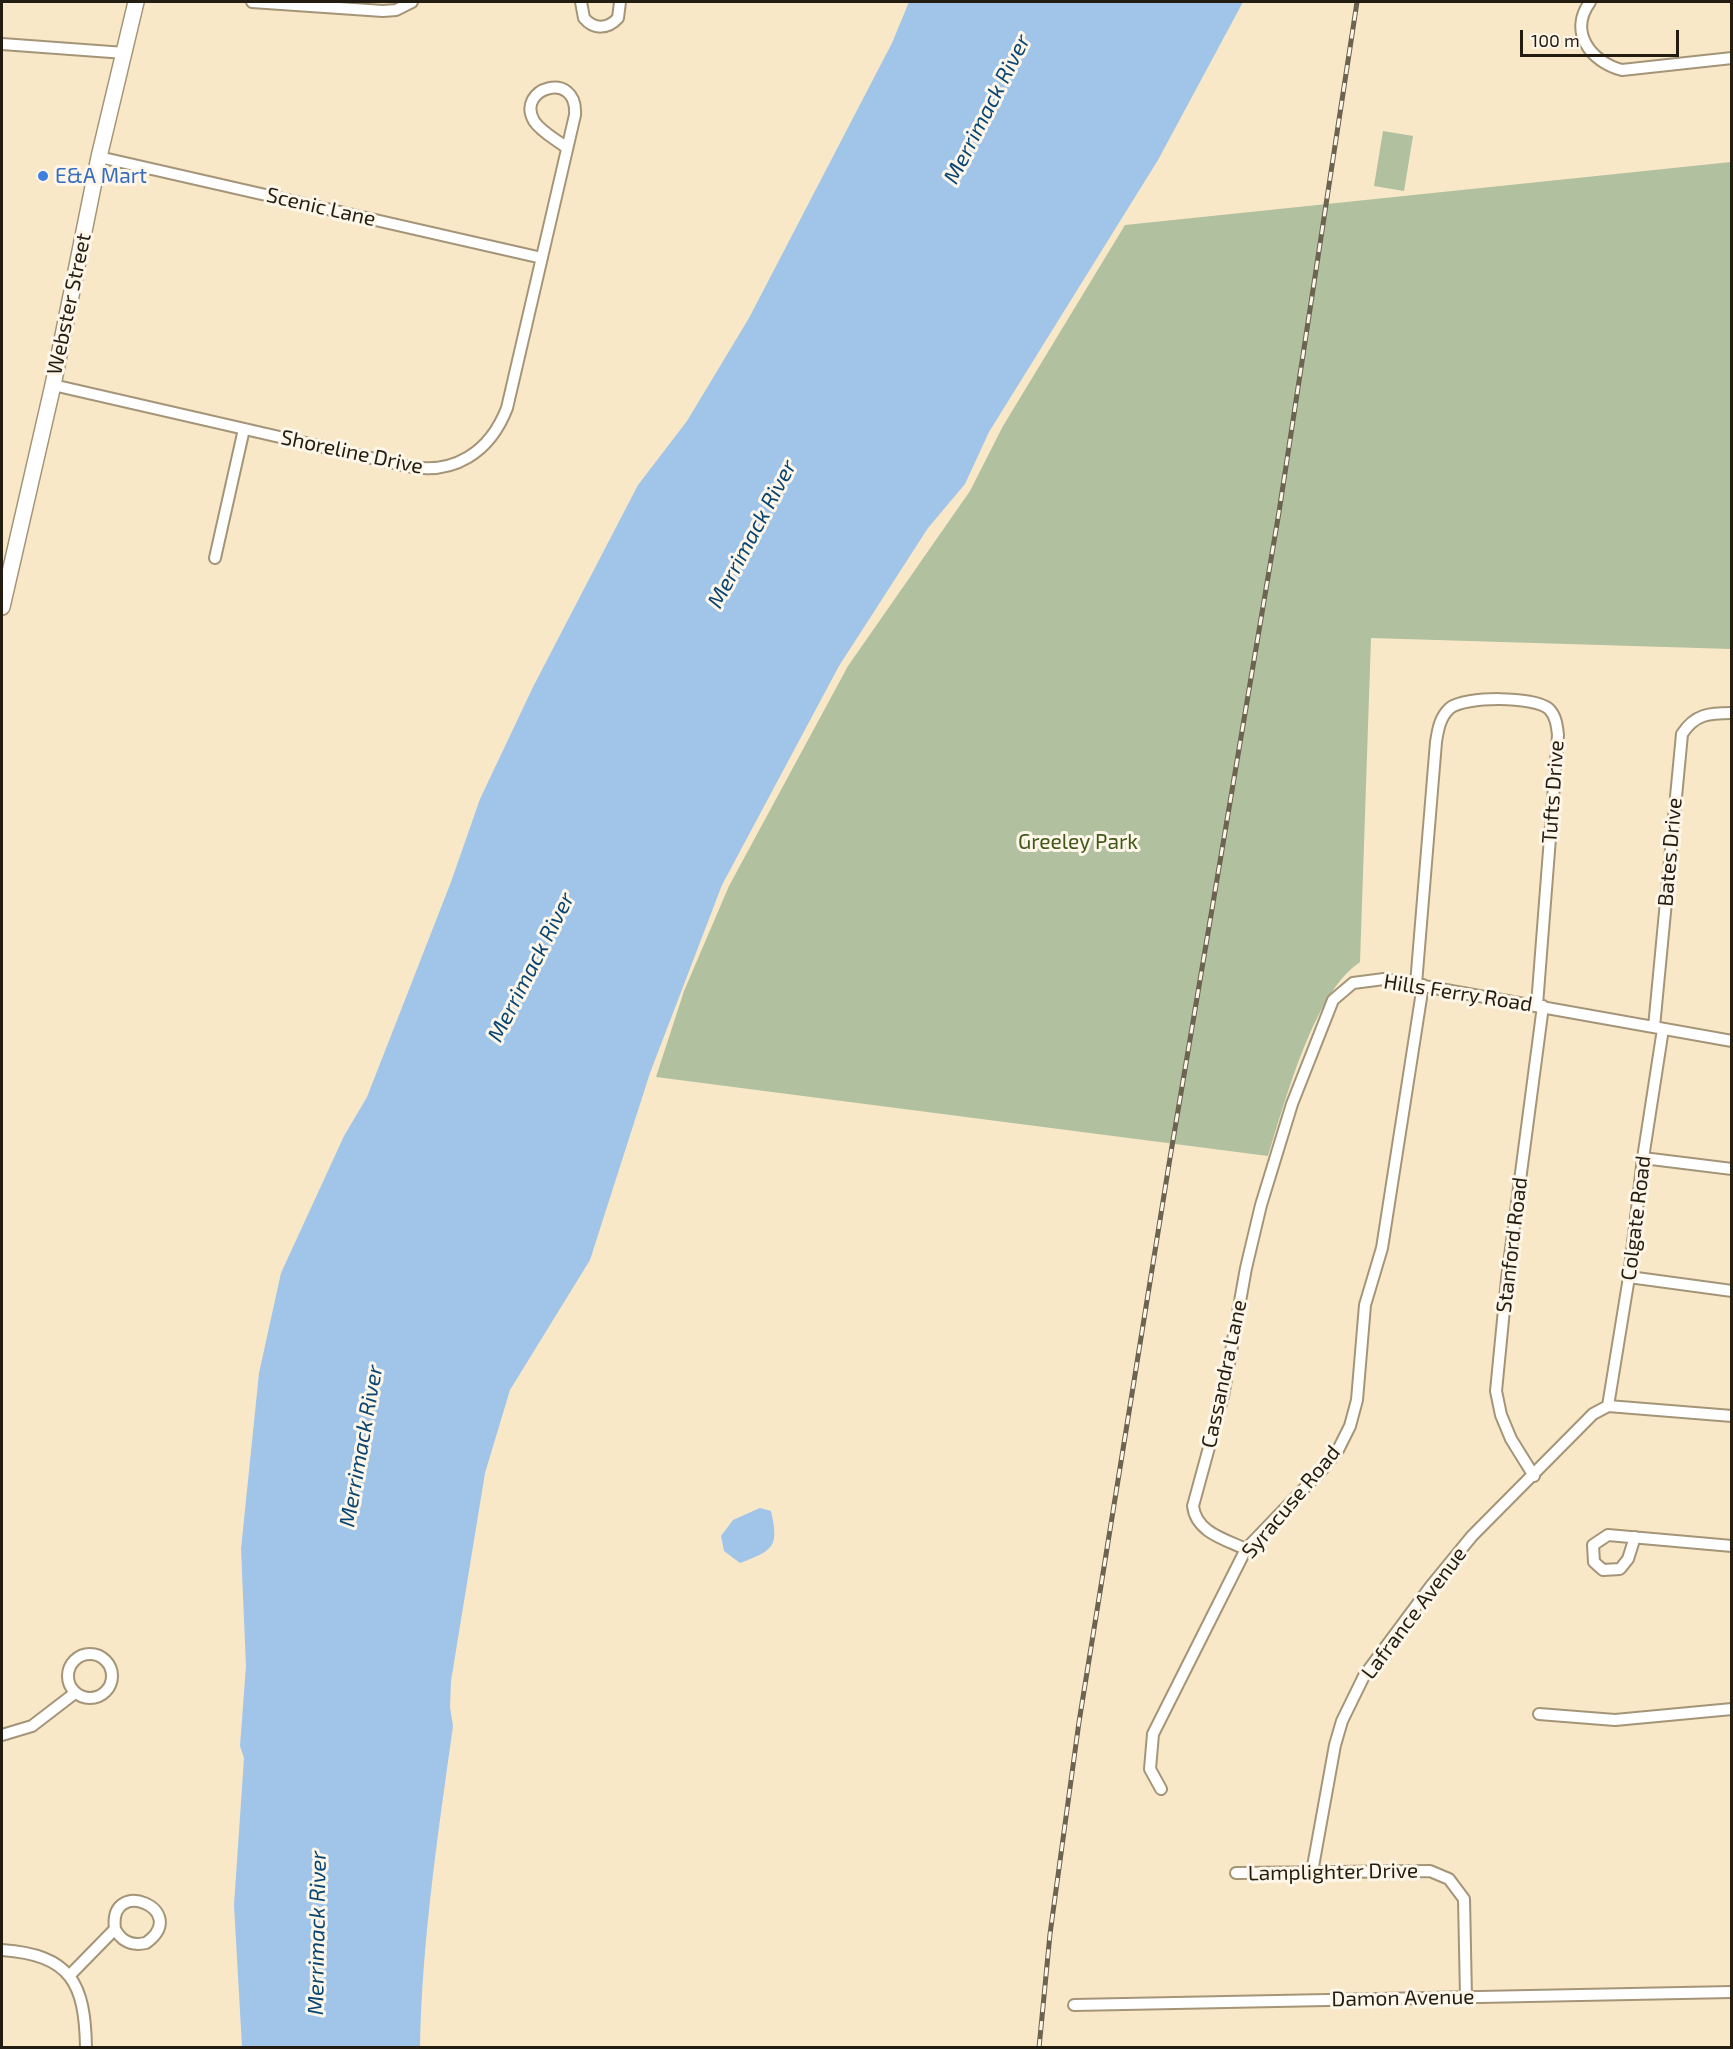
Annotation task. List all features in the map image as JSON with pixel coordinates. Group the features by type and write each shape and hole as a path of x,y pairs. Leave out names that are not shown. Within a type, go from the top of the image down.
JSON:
{"main road":[{"name":"Webster Street","path":"2,607 53,385 99,157 136,2"}],"street":[{"path":"252,2 383,11 396,10 412,2"},
{"path":"581,2 584,18 594,26 601,27 608,26 618,18 620,2"},
{"path":"1590,2 1582,20 1582,34 1587,48 1596,59 1608,66 1622,70 1731,58"},
{"path":"2,44 125,53"},
{"name":"Shoreline Drive","path":"53,385 422,469 447,467 468,458 492,437 507,408 575,115 574,100 563,89 543,90 533,100 531,107 534,121 567,148"},
{"name":"Scenic Lane","path":"99,157 542,258"},
{"path":"215,558 244,429"},
{"name":"Tufts Drive","path":"1419,984 1436,742 1443,717 1451,707 1476,700 1532,702 1550,710 1556,721 1558,735 1540,1006"},
{"name":"Bates Drive","path":"1659,1028 1682,734 1699,716 1731,713"},
{"name":"Hills Ferry Road","path":"1271,1170 1309,1056 1334,1000 1353,983 1366,980 1419,984 1731,1041"},
{"name":"Syracuse Road","path":"1161,1789 1150,1769 1153,1734 1246,1549 1320,1472 1338,1449 1350,1426 1357,1400 1365,1305 1382,1248 1419,984"},
{"name":"Stanford Road","path":"1534,1476 1511,1439 1501,1415 1496,1391 1540,1006"},
{"name":"Colgate Road","path":"1608,1406 1629,1277 1659,1028"},
{"path":"1643,1158 1731,1169"},
{"name":"Cassandra Lane","path":"1246,1549 1202,1528 1194,1517 1193,1506 1223,1396 1246,1268 1271,1170"},
{"path":"1629,1277 1731,1291"},
{"path":"1608,1406 1731,1416"},
{"name":"Lafrance Avenue","path":"1312,1872 1335,1745 1342,1721 1364,1676 1431,1586 1472,1536 1593,1414 1608,1406"},
{"path":"1635,1537 1731,1546"},
{"path":"91,1653 105,1659 113,1679 107,1691 88,1698 75,1693 68,1679 71,1664 83,1655 91,1653"},
{"path":"2,1735 32,1726 75,1693"},
{"path":"1539,1714 1615,1720 1731,1709"},
{"name":"Lamplighter Drive","path":"1236,1873 1430,1871 1449,1879 1464,1899 1466,1997"},
{"path":"71,1974 116,1929 116,1915 124,1904 138,1900 151,1905 159,1917 157,1932 146,1943 131,1944 119,1936 116,1929"},
{"path":"2,1950 46,1959 71,1974 84,2006 86,2048"},
{"name":"Damon Avenue","path":"1074,2005 1731,1992"}],"green space":[{"path":"1383,131 1413,136 1404,191 1374,186"},
{"name":"Greeley Park","path":"1731,162 1731,649 1371,638 1360,962 1343,977 1328,998 1315,1023 1292,1080 1268,1156 656,1077 684,991 729,886 848,666 970,491 1003,426 1125,225"}],"water":[{"name":"Merrimack River","path":"909,2 1243,2 1158,160 989,432 965,484 928,528 839,666 722,885 650,1073 590,1260 510,1390 485,1473 451,1681 450,1707 453,1726 427,1926 420,2047 242,2047 234,1905 244,1758 240,1746 246,1666 241,1549 259,1373 281,1273 344,1136 367,1097 451,882 480,799 533,687 638,485 687,421 749,318 892,43"},
{"path":"760,1508 771,1511 774,1540 767,1550 740,1563 724,1551 721,1536 733,1520"}],"railway":[{"path":"1039,2048 1050,1934 1079,1722 1170,1158 1279,512 1357,2"}],"place":[{"name":"E&A Mart","path":"43,176"}]}
